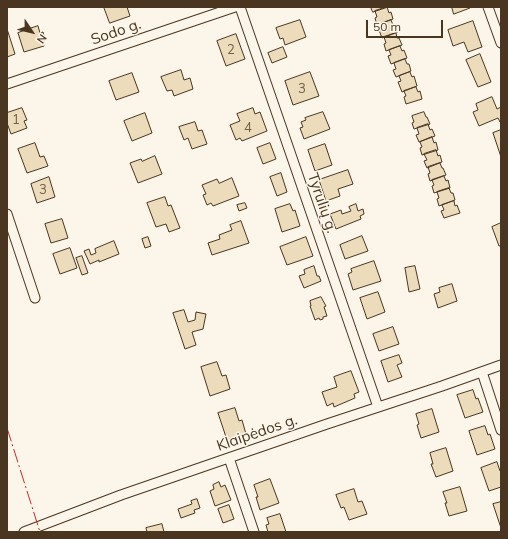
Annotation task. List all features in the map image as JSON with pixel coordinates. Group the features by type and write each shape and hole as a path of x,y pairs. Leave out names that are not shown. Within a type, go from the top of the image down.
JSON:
{"street":[{"name":"Sodo g.","path":"7,84 235,7"},
{"name":"Tyrulių g.","path":"240,7 378,407"},
{"path":"488,7 501,43"},
{"path":"7,214 35,298"},
{"name":"Klaipėdos g.","path":"24,532 104,501 501,365"},
{"path":"482,372 501,430"},
{"path":"229,458 254,532"}],"building":[{"path":"104,7 127,7 130,16 110,23"},
{"path":"371,7 388,7 373,12"},
{"path":"387,7 389,13 391,12 393,19 377,25 375,11"},
{"path":"452,7 470,7 470,8 454,14"},
{"path":"300,20 306,37 285,45 283,38 280,39 276,28"},
{"path":"391,20 398,32 382,38 379,30 382,30 380,24"},
{"path":"473,21 482,47 468,52 464,42 453,46 448,30"},
{"path":"38,26 40,33 43,32 45,40 42,41 44,46 24,52 18,33"},
{"path":"8,32 15,54 7,57 7,33"},
{"path":"396,33 397,38 399,38 402,45 386,51 384,37"},
{"path":"236,34 245,59 226,66 217,41"},
{"path":"400,46 402,51 404,50 407,58 391,64 388,56 391,55 389,50"},
{"path":"283,47 287,57 272,63 268,53"},
{"path":"480,54 491,82 478,87 466,60"},
{"path":"405,59 407,64 409,64 411,71 396,77 393,70 396,69 394,63"},
{"path":"181,70 184,80 190,78 193,89 174,96 172,90 167,91 161,77"},
{"path":"310,72 319,96 293,105 285,81"},
{"path":"410,72 412,77 414,76 417,86 402,92 398,82 401,81 399,76"},
{"path":"132,73 139,92 116,100 109,81"},
{"path":"416,87 418,92 420,91 422,99 406,104 404,97 406,96 404,91"},
{"path":"492,97 497,109 501,107 501,122 498,118 479,126 473,112 478,110 476,104"},
{"path":"22,108 27,120 24,121 27,128 11,134 7,123 7,113"},
{"path":"253,108 255,114 260,112 267,131 242,141 240,138 236,140 230,125 240,121 237,114"},
{"path":"323,112 330,129 304,139 300,128 303,127 301,122 306,120 305,118"},
{"path":"424,112 430,124 414,129 412,116"},
{"path":"145,113 152,133 132,141 124,121"},
{"path":"195,122 198,131 202,130 207,144 192,149 188,138 184,140 179,127"},
{"path":"428,124 430,130 432,129 435,136 419,142 416,135 419,134 417,128"},
{"path":"501,130 501,157 493,133"},
{"path":"432,137 434,143 436,142 438,150 422,155 420,148 422,147 420,142"},
{"path":"35,143 40,157 44,156 48,166 27,173 18,149"},
{"path":"270,143 276,159 263,164 257,148"},
{"path":"325,144 332,165 315,171 308,150"},
{"path":"436,150 438,156 440,155 442,162 427,168 424,161 427,160 424,154"},
{"path":"155,156 162,174 138,183 130,163 141,159 142,161"},
{"path":"440,163 446,175 430,181 428,167"},
{"path":"348,170 353,184 338,189 340,196 326,201 319,180"},
{"path":"281,173 287,192 277,196 270,177"},
{"path":"444,176 446,181 448,180 450,188 434,193 432,186 434,185 432,180"},
{"path":"49,177 55,197 37,203 31,184"},
{"path":"232,178 239,196 213,206 211,203 207,205 203,195 206,194 202,185 217,179 219,183"},
{"path":"449,188 451,193 453,193 455,200 439,206 437,192"},
{"path":"165,197 168,206 171,205 180,228 169,232 166,224 156,227 147,203"},
{"path":"454,201 455,206 457,205 460,213 444,218 441,211 444,210 442,205"},
{"path":"245,203 247,208 239,211 237,205"},
{"path":"290,204 293,211 295,210 300,226 282,232 275,209"},
{"path":"356,204 358,211 363,209 364,214 360,216 361,219 336,229 330,214 341,210 342,214 351,211 349,207"},
{"path":"62,219 68,238 51,243 45,224"},
{"path":"241,221 249,243 212,255 208,243 220,239 219,235 232,230 230,225"},
{"path":"501,223 501,246 499,246 492,227"},
{"path":"362,236 368,251 345,259 340,245"},
{"path":"148,237 151,246 145,248 142,239"},
{"path":"306,237 313,256 287,265 280,247"},
{"path":"114,241 119,254 90,264 84,251 89,249 91,255 96,253 95,249"},
{"path":"70,248 77,268 60,274 53,254"},
{"path":"82,256 88,273 82,275 76,258"},
{"path":"374,261 381,281 353,290 348,274 352,272 351,269"},
{"path":"314,266 317,276 319,276 321,281 304,288 299,276 305,274 304,270"},
{"path":"415,266 420,289 409,292 405,268"},
{"path":"452,284 457,301 438,308 434,294 440,292 439,288"},
{"path":"378,292 385,312 367,319 360,298"},
{"path":"321,297 326,306 324,307 327,316 320,320 319,318 315,320 310,306 310,301"},
{"path":"184,310 188,322 195,320 196,312 206,314 203,329 192,332 196,345 185,349 173,313"},
{"path":"393,327 399,344 379,351 373,334"},
{"path":"399,355 402,363 397,365 402,377 388,382 381,361"},
{"path":"217,362 222,376 226,375 230,389 210,396 201,367"},
{"path":"351,371 359,392 354,394 355,398 334,407 333,403 327,406 322,392 337,387 334,377"},
{"path":"473,390 476,399 478,398 483,412 465,418 457,395"},
{"path":"235,408 239,421 242,420 246,434 227,440 218,413"},
{"path":"432,409 439,432 421,438 417,425 419,424 416,414"},
{"path":"485,426 488,435 490,434 495,449 477,455 469,431"},
{"path":"446,448 453,471 436,477 431,464 433,464 430,453"},
{"path":"497,462 501,471 501,487 489,491 481,468"},
{"path":"270,479 279,503 260,510 254,485"},
{"path":"219,482 221,487 225,485 231,500 215,506 210,491 214,489 213,485"},
{"path":"460,487 467,511 449,516 445,503 447,503 443,492"},
{"path":"354,489 358,502 362,501 367,514 349,520 344,507 341,508 336,495"},
{"path":"197,499 200,508 194,510 195,513 181,518 178,509 192,504 191,501"},
{"path":"501,502 501,528 493,504"},
{"path":"229,505 234,519 223,523 218,509"},
{"path":"280,514 286,532 268,532 266,525 269,524 267,518"},
{"path":"162,524 164,532 147,532 146,528"}],"power":[{"path":"7,428 40,532"}]}
